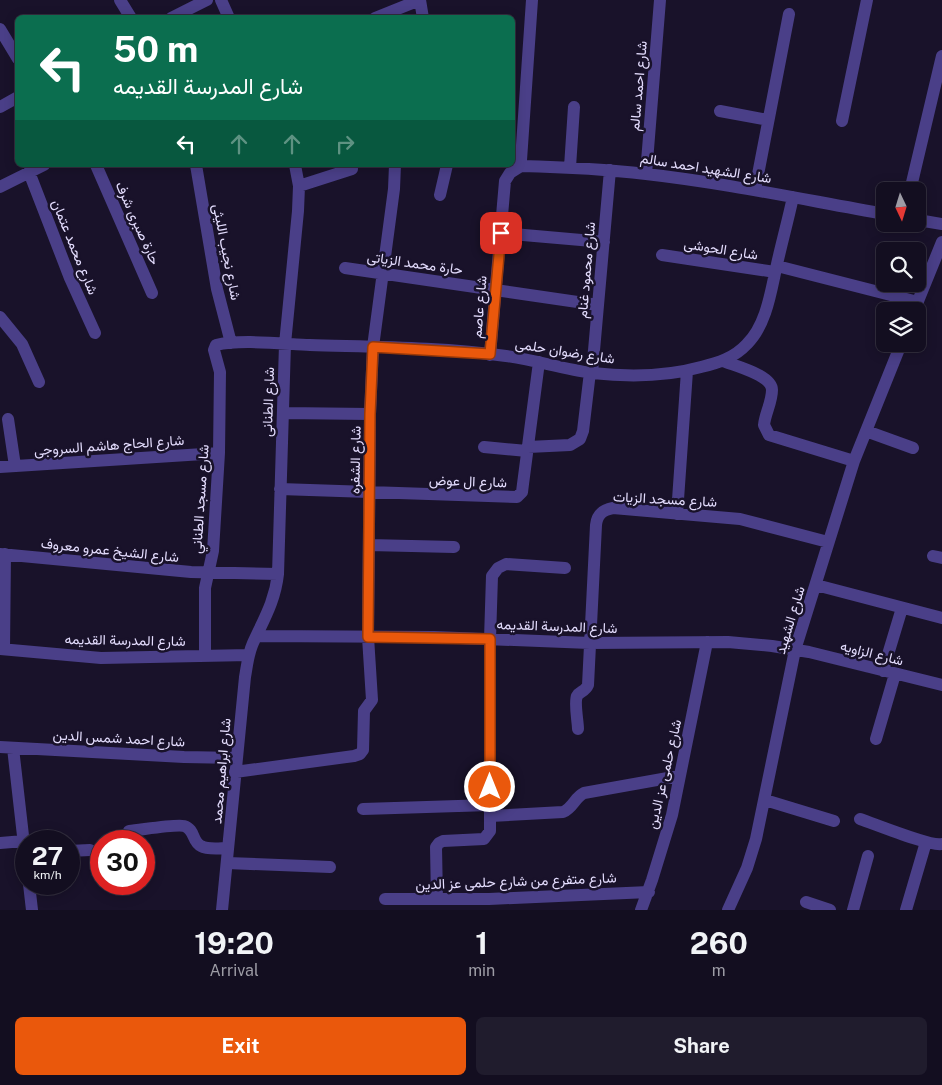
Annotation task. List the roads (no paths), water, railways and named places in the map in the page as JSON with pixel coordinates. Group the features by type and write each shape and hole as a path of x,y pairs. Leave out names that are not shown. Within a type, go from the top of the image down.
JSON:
{"street":[{"path":"120,0 129,15"},
{"path":"177,15 207,0"},
{"path":"382,15 420,0 422,15"},
{"path":"521,166 532,0"},
{"name":"شارع احمد سالم","path":"646,174 660,0"},
{"path":"842,121 867,0"},
{"path":"754,190 789,14"},
{"path":"0,29 15,54"},
{"path":"912,182 942,56"},
{"path":"0,107 15,100"},
{"path":"570,167 574,107"},
{"path":"720,112 768,120"},
{"name":"شارع الشهيد احمد سالم","path":"521,166 570,167 646,174 754,190 876,212"},
{"name":"شارع عاصم","path":"490,354 507,176 521,166"},
{"path":"0,188 40,167"},
{"name":"حارة صبرى شرف","path":"97,167 152,293"},
{"name":"شارع نجيب الليثى","path":"196,167 217,289 231,343"},
{"name":"شارع الطنانى","path":"257,636 272,602 278,574 285,344 298,211 298,186 295,167"},
{"name":"شارع الشفره","path":"235,772 360,754 363,748 364,711 372,700 368,637 370,414 373,347 394,189 395,167"},
{"path":"440,195 447,167"},
{"path":"298,186 352,168"},
{"name":"شارع محمود غنام","path":"528,449 574,444 580,439 583,431 598,305 610,170"},
{"name":"شارع محمد عتمان","path":"29,172 70,278 95,333"},
{"name":"شارع رضوان حلمى","path":"216,345 231,343 285,344 490,354 591,372 634,376 687,371 723,361 742,349 756,332 768,303 793,198"},
{"path":"926,221 942,224"},
{"path":"501,233 604,242"},
{"path":"918,302 942,242"},
{"name":"شارع الحوشى","path":"662,255 776,269 898,302"},
{"name":"حارة محمد الزياتى","path":"346,268 598,305"},
{"path":"0,317 22,344 38,382"},
{"name":"شارع مسجد الطناني","path":"205,656 204,606 213,551 219,453 220,372 214,350 216,345"},
{"name":"شارع الشهيد","path":"728,910 747,868 756,839 795,650 854,461 898,352"},
{"path":"723,361 764,377 770,383 772,391 764,426 769,435 854,461"},
{"name":"شارع ال عوض","path":"280,489 517,497 522,492 539,362"},
{"path":"677,514 687,371"},
{"path":"283,413 370,414"},
{"path":"8,419 15,466"},
{"path":"866,431 914,448"},
{"path":"484,447 528,449"},
{"name":"شارع الحاج هاشم السروجى","path":"0,467 219,453"},
{"name":"شارع مسجد الزيات","path":"578,729 576,700 578,695 585,691 588,685 596,525 602,512 612,508 728,517 828,542"},
{"path":"369,545 454,547"},
{"path":"2,554 2,649"},
{"name":"شارع الشيخ عمرو معروف","path":"2,554 148,569 208,573 278,574"},
{"path":"437,899 436,847 439,843 443,841 484,838 488,836 490,831 490,639 492,576 498,568 506,564 564,568"},
{"path":"816,585 942,618"},
{"path":"876,739 902,608"},
{"name":"شارع المدرسة القديمه","path":"257,636 490,639 590,643 707,642 750,644 795,650"},
{"name":"شارع ابراهيم محمد","path":"222,909 244,678 249,655 257,636"},
{"name":"شارع حلمى عز الدين","path":"642,910 672,814 707,642"},
{"name":"شارع المدرسة القديمه","path":"2,649 101,658 249,655"},
{"name":"شارع الزاويه","path":"795,650 942,685"},
{"name":"شارع احمد شمس الدين","path":"0,747 237,758"},
{"path":"13,748 22,830"},
{"path":"363,809 564,812 572,807 576,799 584,793 679,776"},
{"path":"765,800 834,821"},
{"path":"860,819 926,842 942,844"},
{"path":"140,830 182,826 191,831 199,846 228,848"},
{"path":"906,910 926,842"},
{"path":"0,843 15,848"},
{"path":"80,850 90,850"},
{"path":"853,910 868,856"},
{"path":"227,863 330,867"},
{"name":"شارع متفرع من شارع حلمى عز الدين","path":"384,899 437,899 489,904 649,892"},
{"path":"30,895 32,910"},
{"path":"806,902 830,910"},
{"path":"208,910 222,909"}]}
